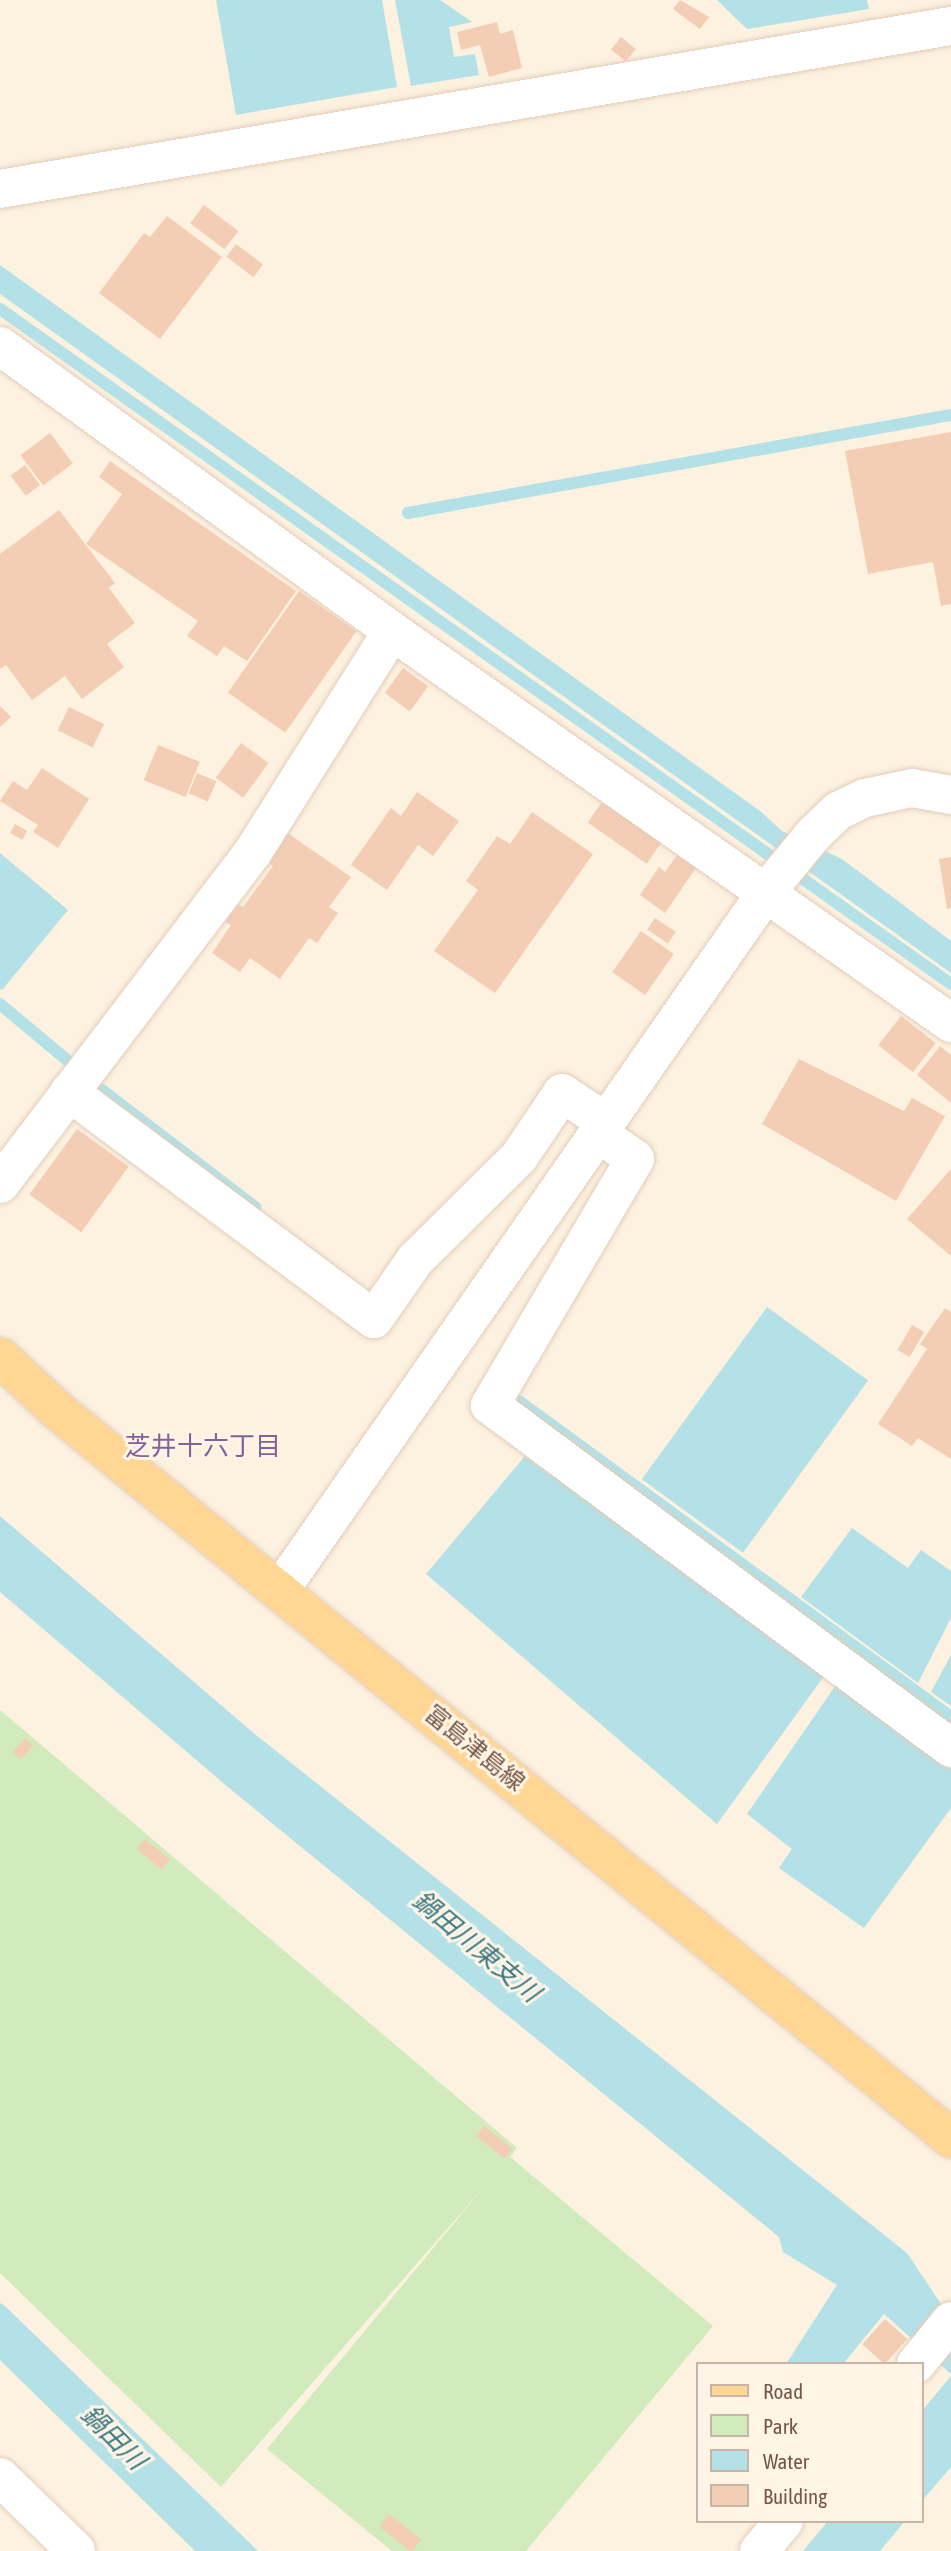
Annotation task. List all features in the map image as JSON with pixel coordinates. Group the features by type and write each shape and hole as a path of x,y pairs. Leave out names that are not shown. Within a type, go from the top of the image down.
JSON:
{"main road":[{"name":"富島津島線","path":"0,1357 280,1590 951,2138"}],"street":[{"path":"0,183 0,189 951,26"},
{"path":"0,346 392,631 772,885 951,1023"},
{"path":"0,1184 253,852 392,631"},
{"path":"280,1590 772,885 813,835 838,811 865,798 912,788 951,795"},
{"path":"69,1092 374,1318 415,1260 519,1157 562,1093 635,1158 490,1405 951,1748"},
{"path":"918,2362 951,2321"},
{"path":"0,2477 76,2551"},
{"path":"759,2551 782,2523"}],"green space":[{"path":"0,1710 517,2148 510,2157 713,2326 526,2551 392,2551 267,2449 483,2188 221,2487 0,2273"}],"water":[{"path":"216,0 382,0 397,87 236,115"},
{"path":"395,0 440,0 472,22 449,27 454,57 475,54 479,75 411,86"},
{"path":"717,0 867,0 869,9 747,29"},
{"path":"0,265 760,811 782,831 842,859 951,941 951,973 0,294"},
{"path":"0,853 68,910 2,990 0,989"},
{"path":"767,1307 868,1380 743,1553 642,1479"},
{"path":"525,1456 827,1672 717,1824 426,1574"},
{"name":"鍋田川東支川","path":"0,1516 256,1735 907,2253 951,2319 951,2374 884,2314 845,2362 787,2362 837,2285 783,2252 779,2237 229,1788 0,1592"},
{"path":"852,1528 908,1568 921,1550 951,1571 951,1618 918,1683 801,1597"},
{"path":"951,1655 951,1706 931,1692"},
{"path":"838,1682 951,1764 951,1808 864,1928 779,1868 792,1849 747,1814"},
{"name":"鍋田川","path":"0,2303 258,2551 195,2551 0,2360"},
{"path":"951,2376 951,2467 923,2500 923,2410"},
{"path":"826,2523 903,2523 880,2551 803,2551"}],"building":[{"path":"680,0 709,17 700,29 673,9"},
{"path":"497,22 500,34 513,30 522,68 489,77 480,45 461,50 457,32"},
{"path":"621,37 636,49 626,61 611,49"},
{"path":"204,205 238,231 224,249 190,223"},
{"path":"167,216 222,257 160,339 99,293 144,233 150,237"},
{"path":"236,244 263,264 254,277 226,257"},
{"path":"951,432 951,604 941,606 933,562 868,574 845,451"},
{"path":"50,433 73,463 43,486 20,455"},
{"path":"110,461 296,591 247,661 224,646 217,656 187,636 198,621 86,544 122,494 99,477"},
{"path":"25,465 40,485 26,496 11,476"},
{"path":"59,510 115,583 109,588 135,623 107,644 124,667 82,699 65,676 32,700 6,665 0,669 0,554"},
{"path":"299,591 356,631 285,733 228,693"},
{"path":"403,668 428,686 410,711 385,693"},
{"path":"0,706 11,717 0,727"},
{"path":"69,707 104,724 93,747 58,730"},
{"path":"241,743 269,763 243,798 216,778"},
{"path":"158,745 200,762 185,797 144,780"},
{"path":"42,768 89,799 58,848 33,832 38,825 0,801 13,781 27,790"},
{"path":"197,773 216,781 208,801 188,793"},
{"path":"417,792 459,821 433,856 418,845 387,890 351,865 391,808 401,816"},
{"path":"602,802 661,843 647,864 588,822"},
{"path":"532,812 593,854 495,993 434,951 478,890 466,881 497,836 510,844"},
{"path":"15,824 27,831 22,840 10,833"},
{"path":"286,832 351,877 329,907 338,913 317,943 309,938 280,979 250,958 240,972 212,953 231,925 225,922 238,904 243,907 273,866 266,861"},
{"path":"677,855 696,868 665,913 640,895 659,867 665,872"},
{"path":"951,857 951,908 947,909 939,859"},
{"path":"655,918 676,932 668,944 647,930"},
{"path":"641,931 674,954 645,995 612,972"},
{"path":"901,1016 936,1043 913,1072 878,1045"},
{"path":"940,1046 951,1055 951,1103 917,1075"},
{"path":"799,1059 904,1111 912,1098 945,1116 896,1201 762,1124"},
{"path":"77,1129 129,1167 81,1232 29,1195"},
{"path":"951,1169 951,1256 907,1219"},
{"path":"945,1308 951,1312 951,1459 918,1438 912,1446 878,1424 927,1349 920,1344"},
{"path":"912,1325 924,1332 910,1357 898,1350"},
{"path":"25,1738 33,1745 21,1760 13,1752"},
{"path":"145,1839 170,1859 162,1869 137,1849"},
{"path":"484,2126 512,2148 504,2158 476,2136"},
{"path":"885,2319 907,2339 887,2362 882,2362 862,2344"},
{"path":"389,2514 421,2539 410,2551 379,2527"}],"waterway":[{"path":"0,309 951,984"},
{"path":"408,513 951,415"},
{"path":"0,1004 67,1060"},
{"path":"102,1090 255,1207"},
{"path":"519,1401 951,1717"}],"district":[{"name":"芝井十六丁目","path":"203,1447"}]}
